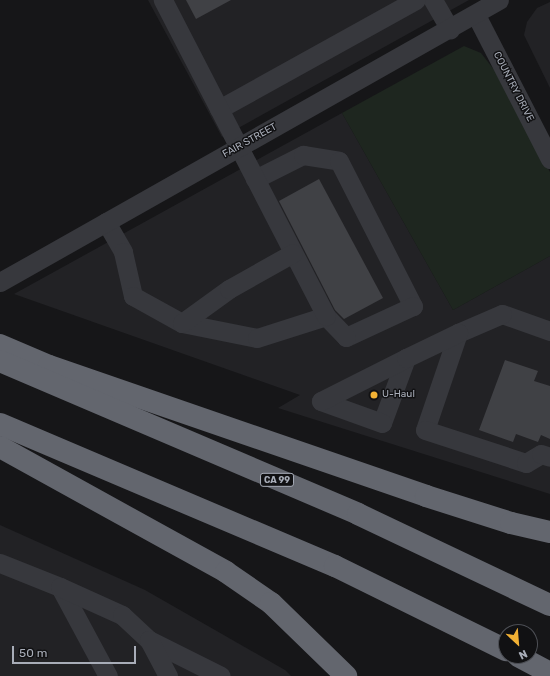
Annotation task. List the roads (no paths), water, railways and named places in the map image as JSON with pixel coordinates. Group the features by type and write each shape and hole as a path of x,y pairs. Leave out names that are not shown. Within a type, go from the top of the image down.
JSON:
{"highway":[{"path":"0,345 49,366 426,496 511,523 550,532"},
{"name":"CA 99","path":"0,361 358,514 550,606"},
{"path":"0,424 335,566 498,646"},
{"path":"0,447 226,572 271,603 346,676"},
{"path":"533,664 550,673"}],"street":[{"path":"163,0 326,316 346,337 414,306 339,162 302,156 256,179"},
{"path":"220,109 416,0"},
{"path":"433,0 450,30"},
{"name":"FAIR STREET","path":"0,282 450,30 499,0"},
{"name":"COUNTRY DRIVE","path":"476,15 550,159"},
{"path":"106,222 123,252 133,296 182,323 257,338 326,316"},
{"path":"182,323 229,289 293,253"},
{"path":"406,358 502,314 550,331"},
{"path":"458,333 425,430 526,462 541,454 550,457"},
{"path":"0,562 60,587 122,616 149,640 220,676"},
{"path":"60,587 108,676"},
{"path":"149,640 168,676"}],"place":[{"name":"U-Haul","path":"374,395"}]}
